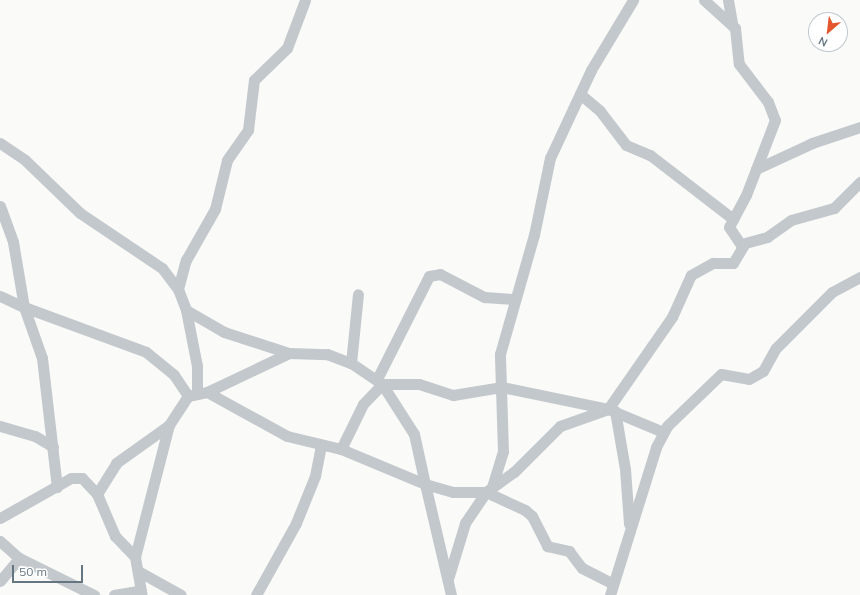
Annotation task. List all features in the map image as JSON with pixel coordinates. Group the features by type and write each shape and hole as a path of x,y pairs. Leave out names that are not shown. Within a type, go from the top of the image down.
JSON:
{"street":[{"path":"178,289 186,260 215,209 227,160 248,130 254,80 287,48 304,0"},
{"path":"448,580 465,523 489,490 502,452 502,387 500,354 514,299 534,235 550,158 580,94 618,20 633,0"},
{"path":"704,0 732,23"},
{"path":"728,0 739,64 768,102 775,120 756,169 733,219 730,232 742,246"},
{"path":"580,94 600,111 626,145 650,155 733,219"},
{"path":"756,169 812,143 860,128"},
{"path":"0,142 25,160 80,213 162,268 178,289 186,310 197,366 197,394"},
{"path":"489,490 514,472 560,426 611,410 672,317 691,275 713,263 732,263 742,246 774,233 792,220 834,208 860,182"},
{"path":"0,206 13,242 24,307 42,358 57,486"},
{"path":"341,449 363,404 380,381 426,279 434,274 484,297 514,299"},
{"path":"0,296 24,307 146,352 197,394 287,436 341,449 425,484 453,492 489,490 530,513 545,544 569,551 582,568 612,590 663,432 721,374 749,379 763,371 776,348 832,292 860,277"},
{"path":"351,363 358,294"},
{"path":"186,310 224,332 290,353 327,354 351,363 380,381 414,434 451,595"},
{"path":"97,494 116,463 169,425 197,394 290,353"},
{"path":"380,381 419,384 453,395 502,387 611,410 663,432"},
{"path":"611,410 625,469 630,535"},
{"path":"114,595 142,593 135,557 169,425"},
{"path":"0,426 35,436 53,447"},
{"path":"256,595 296,523 315,476 321,445"},
{"path":"0,518 71,478 82,478 97,494 115,536 135,557"},
{"path":"0,541 19,558 94,595"},
{"path":"0,581 19,558"},
{"path":"138,571 181,595"}]}
